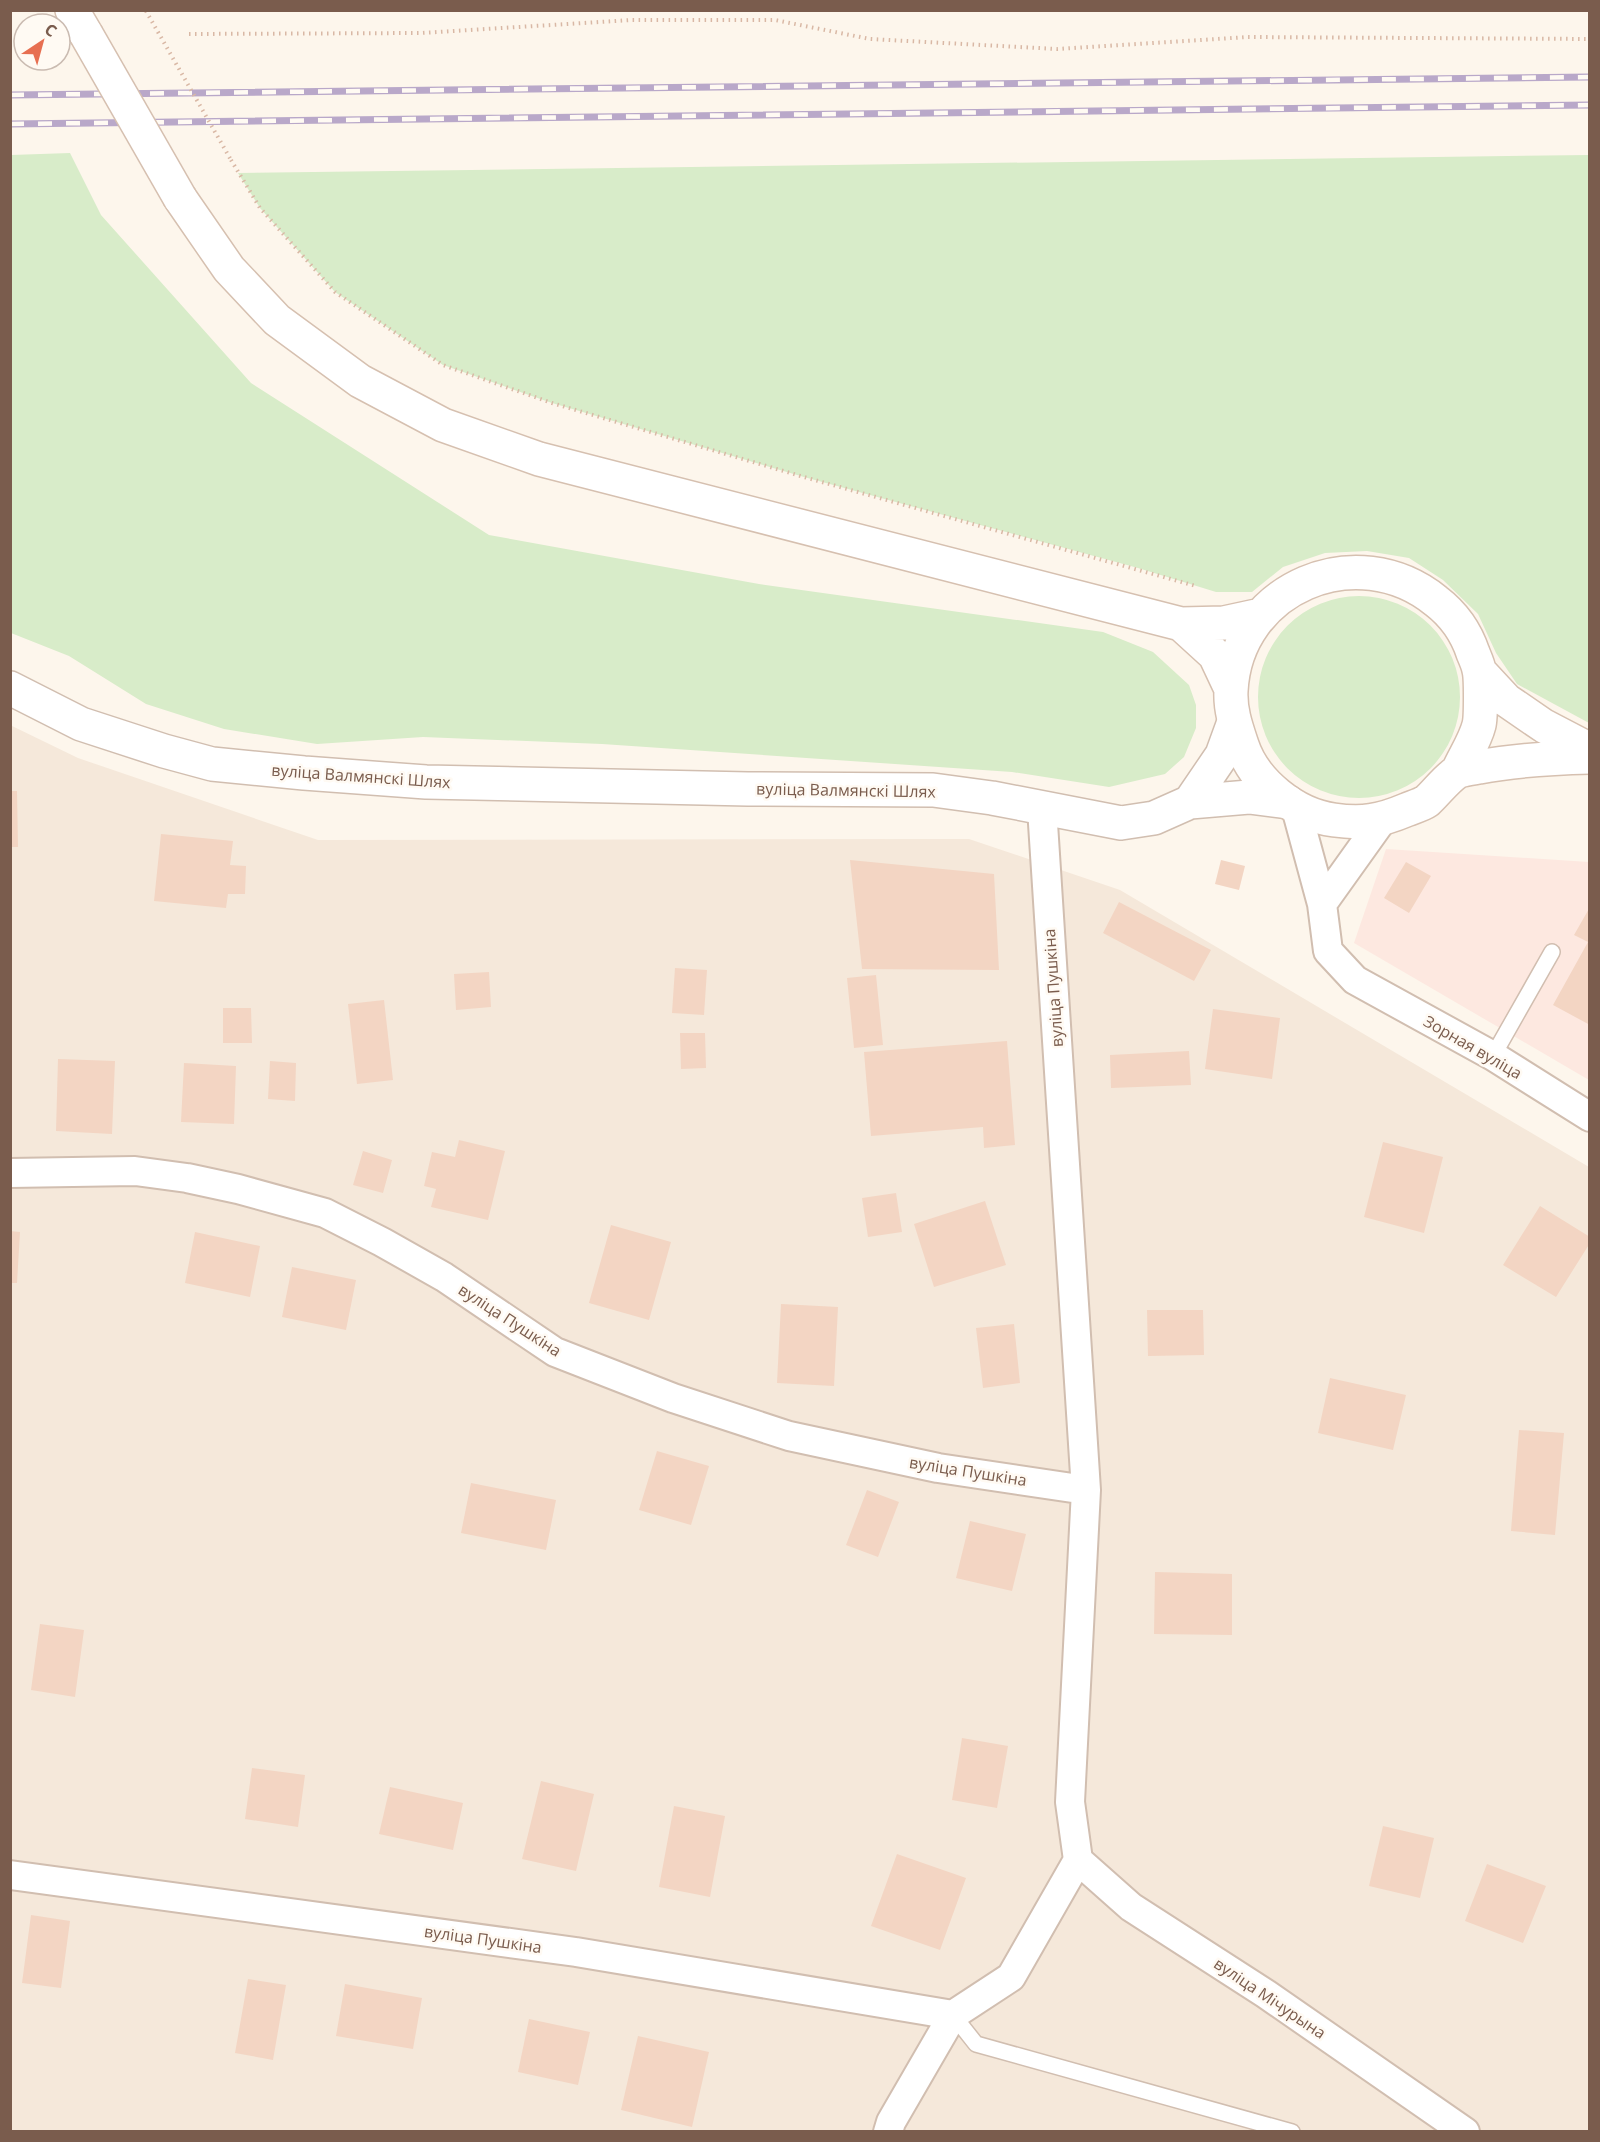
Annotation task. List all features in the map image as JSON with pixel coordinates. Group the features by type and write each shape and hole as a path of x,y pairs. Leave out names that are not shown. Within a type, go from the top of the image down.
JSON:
{"main road":[{"path":"79,22 180,198 229,268 277,320 360,381 443,425 538,459 1180,624 1224,623 1261,615"},
{"path":"1292,805 1263,780 1244,753 1234,722 1231,689 1236,663 1246,638 1261,615 1287,592 1318,577 1353,571 1388,576 1421,588 1448,611 1468,639 1480,672 1479,725 1458,771"},
{"path":"1180,624 1215,655 1231,689"},
{"path":"1480,672 1506,700 1544,726 1590,750"},
{"name":"вуліца Валмянскі Шлях","path":"10,688 81,724 127,740 212,764 426,782 748,789 933,790 1121,823 1154,818 1190,802 1249,797 1292,805 1331,820 1356,822 1382,820 1424,803 1458,771"},
{"path":"1190,802 1222,755 1234,722"},
{"path":"1458,771 1499,763 1590,758"}],"street":[{"name":"Зорная вуліца","path":"1292,805 1322,904 1328,951 1355,980 1493,1056 1590,1117"},
{"name":"вуліца Пушкіна","path":"1042,808 1086,1490 1070,1802 1078,1860"},
{"path":"1322,904 1382,820"},
{"name":"вуліца Пушкіна","path":"10,1173 135,1171 187,1178 238,1189 325,1213 444,1277 555,1352 673,1398 789,1436 938,1468 1086,1490"},
{"path":"888,2132 891,2122 953,2015 1011,1977 1078,1860"},
{"name":"вуліца Мічурына","path":"1078,1860 1131,1907 1266,1994 1465,2132"},
{"name":"вуліца Пушкіна","path":"10,1875 576,1952 953,2015"}],"lane":[{"path":"1493,1056 1552,952"},
{"path":"953,2015 976,2044 1292,2132"}],"path":[{"path":"146,11 260,208 335,292 443,364 552,403 804,477 1138,568 1206,589"},
{"path":"189,34 421,33 632,20 775,20 870,39 1057,49 1248,37 1590,39"}],"shaded area":[{"path":"10,725 78,758 318,840 969,839 1120,890 1589,1167 1589,2131 11,2131"},
{"path":"1386,849 1589,862 1589,1080 1354,943"}],"green space":[{"path":"70,153 101,215 251,383 489,535 759,584 1103,632 1153,652 1189,685 1196,705 1196,728 1184,757 1165,774 1109,787 1012,772 602,744 423,737 317,744 224,729 146,704 69,656 11,633 11,155"},
{"path":"1589,155 1589,723 1517,684 1496,653 1478,614 1443,580 1409,558 1367,551 1325,553 1283,567 1252,592 1216,592 1138,568 804,477 552,403 443,365 335,292 260,208 238,173"},
{"path":"1359,596 1379,598 1398,604 1415,613 1437,633 1452,658 1458,677 1460,697 1458,717 1452,736 1443,753 1423,775 1398,790 1379,796 1359,798 1339,796 1320,790 1303,781 1281,761 1266,736 1260,717 1258,697 1260,677 1266,658 1275,641 1295,619 1320,604 1339,598"}],"building":[{"path":"10,791 17,791 18,847 10,847"},
{"path":"161,834 233,841 230,865 246,866 245,894 228,894 226,908 154,901"},
{"path":"850,860 994,874 999,970 862,969"},
{"path":"1221,860 1245,866 1239,890 1215,884"},
{"path":"1406,862 1431,876 1409,913 1384,898"},
{"path":"1119,902 1211,950 1194,981 1103,933"},
{"path":"1590,907 1590,1025 1553,1005 1588,942 1574,935"},
{"path":"675,968 707,970 704,1015 672,1013"},
{"path":"489,972 491,1007 456,1010 454,974"},
{"path":"876,975 883,1045 854,1048 847,978"},
{"path":"384,1000 393,1080 357,1084 348,1004"},
{"path":"223,1008 251,1008 252,1043 223,1043"},
{"path":"1213,1009 1280,1018 1272,1079 1205,1069"},
{"path":"680,1033 705,1033 706,1068 681,1069"},
{"path":"1007,1041 1015,1145 984,1148 983,1127 871,1136 864,1052"},
{"path":"1189,1051 1191,1085 1111,1088 1110,1055"},
{"path":"58,1059 115,1061 112,1134 56,1131"},
{"path":"270,1061 296,1063 295,1101 268,1099"},
{"path":"184,1063 236,1066 234,1124 181,1122"},
{"path":"459,1140 505,1151 488,1220 431,1207 436,1189 424,1186 432,1152 455,1157"},
{"path":"1383,1142 1443,1157 1424,1233 1364,1217"},
{"path":"363,1151 392,1160 383,1193 353,1185"},
{"path":"896,1193 902,1232 868,1237 862,1198"},
{"path":"985,1201 1006,1265 934,1287 914,1224"},
{"path":"1540,1206 1590,1237 1590,1243 1556,1297 1503,1265"},
{"path":"611,1225 671,1242 649,1320 589,1303"},
{"path":"10,1231 20,1232 17,1283 10,1283"},
{"path":"195,1232 260,1246 250,1297 185,1283"},
{"path":"292,1267 356,1280 346,1330 282,1317"},
{"path":"781,1304 838,1307 834,1386 777,1383"},
{"path":"1147,1310 1203,1310 1204,1355 1148,1356"},
{"path":"1014,1324 1020,1383 983,1388 976,1328"},
{"path":"1330,1378 1406,1395 1393,1450 1318,1433"},
{"path":"1519,1430 1564,1433 1555,1535 1511,1531"},
{"path":"657,1451 709,1466 691,1525 639,1510"},
{"path":"471,1483 556,1500 546,1550 461,1533"},
{"path":"867,1490 899,1502 878,1557 846,1545"},
{"path":"970,1521 1026,1534 1012,1591 956,1578"},
{"path":"1155,1572 1232,1574 1232,1635 1154,1634"},
{"path":"40,1624 84,1630 75,1697 31,1690"},
{"path":"962,1738 1008,1746 997,1808 952,1800"},
{"path":"252,1768 305,1775 298,1827 245,1819"},
{"path":"541,1781 594,1794 576,1871 522,1859"},
{"path":"390,1787 463,1803 453,1850 379,1834"},
{"path":"674,1806 725,1816 710,1897 659,1887"},
{"path":"1383,1826 1434,1838 1420,1898 1369,1886"},
{"path":"897,1854 966,1878 940,1950 871,1926"},
{"path":"1487,1864 1546,1886 1523,1943 1465,1921"},
{"path":"31,1915 70,1921 61,1988 22,1983"},
{"path":"248,1979 286,1985 273,2060 235,2053"},
{"path":"345,1984 422,1998 413,2049 336,2036"},
{"path":"529,2019 590,2032 578,2085 518,2072"},
{"path":"638,2036 709,2052 692,2127 621,2110"}],"railway":[{"path":"10,95 1590,77"},
{"path":"10,124 1590,105"}]}
